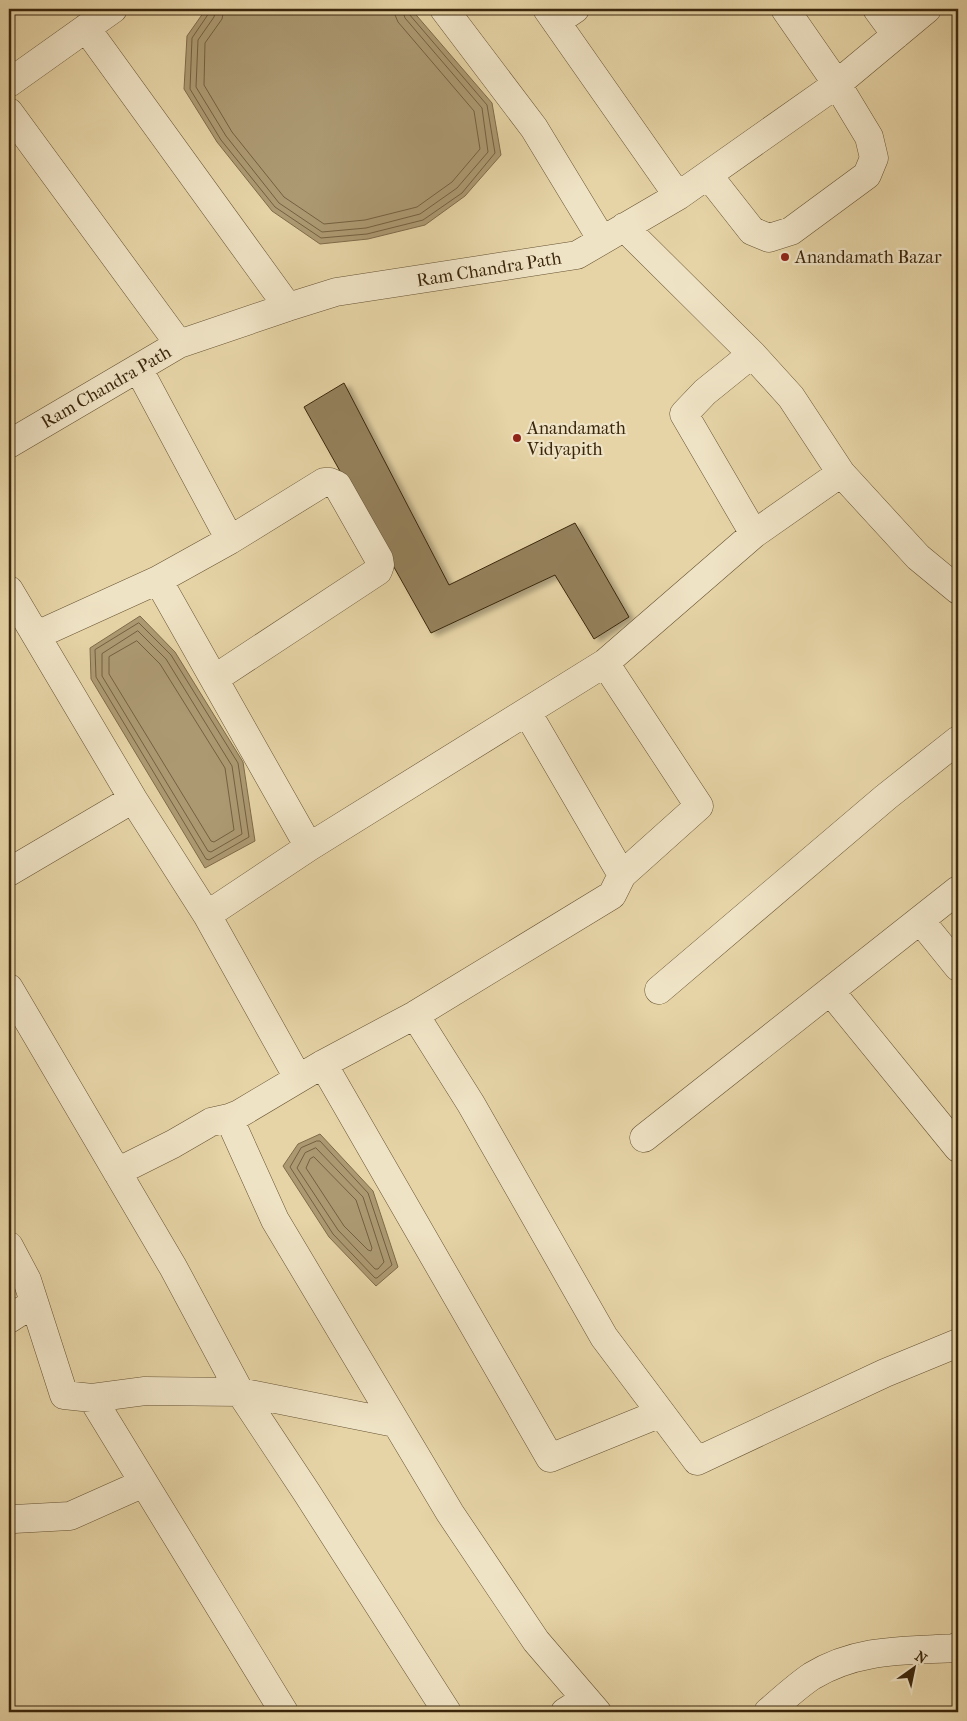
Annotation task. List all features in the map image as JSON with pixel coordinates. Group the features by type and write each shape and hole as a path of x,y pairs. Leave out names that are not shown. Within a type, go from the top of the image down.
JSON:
{"street":[{"path":"9,83 114,9"},
{"path":"444,9 613,233 752,354 791,397 841,472 918,557 958,590"},
{"path":"708,175 752,231 769,238 791,231 867,175 874,158 869,137 837,84 785,9"},
{"path":"877,9 896,34"},
{"name":"Ram Chandra Path","path":"9,444 179,344 288,307 336,292 577,255 678,196 708,175 837,84 927,9"},
{"path":"559,13 678,196"},
{"path":"86,28 288,307"},
{"path":"9,112 179,344"},
{"path":"752,354 705,392 684,414 754,534"},
{"path":"138,368 230,540"},
{"path":"207,915 309,847 605,663 754,534 841,472"},
{"path":"37,635 158,580 230,540 324,482 337,485 379,559 378,571 214,679"},
{"path":"158,580 309,847"},
{"path":"9,590 133,799 207,915 298,1078"},
{"path":"117,1172 173,1144 211,1122 230,1118 323,1064 415,1015 612,895 622,875 699,806 605,663"},
{"path":"527,712 622,875"},
{"path":"659,990 886,797 958,740"},
{"path":"9,872 133,799"},
{"path":"644,1138 958,890"},
{"path":"920,920 958,967"},
{"path":"9,988 172,1267 240,1392 308,1493 447,1712"},
{"path":"831,992 958,1148"},
{"path":"415,1015 471,1104 604,1337 697,1462 885,1373 958,1343"},
{"path":"323,1064 550,1458 661,1413"},
{"path":"230,1118 275,1220 374,1384 395,1423 450,1514 582,1708"},
{"path":"9,1246 27,1280 64,1395 92,1398 145,1391 240,1392 395,1423"},
{"path":"9,1320 34,1303"},
{"path":"92,1398 284,1712"},
{"path":"9,1521 14,1519 70,1516 144,1483"},
{"path":"768,1712 812,1677 845,1660 877,1652 958,1648"}],"water":[{"path":"206,9 411,9 492,103 501,155 465,196 425,225 368,239 320,244 272,211 217,142 184,89 187,36"},
{"path":"140,616 175,652 243,762 255,841 205,868 91,679 90,648"},
{"path":"320,1134 373,1191 398,1267 376,1286 329,1237 283,1166 298,1144"}],"building":[{"path":"344,383 449,585 575,523 629,617 594,639 555,575 431,633 304,407"}],"place":[{"name":"Anandamath Bazar","path":"785,257"},
{"name":"Anandamath Vidyapith","path":"517,438"}]}
